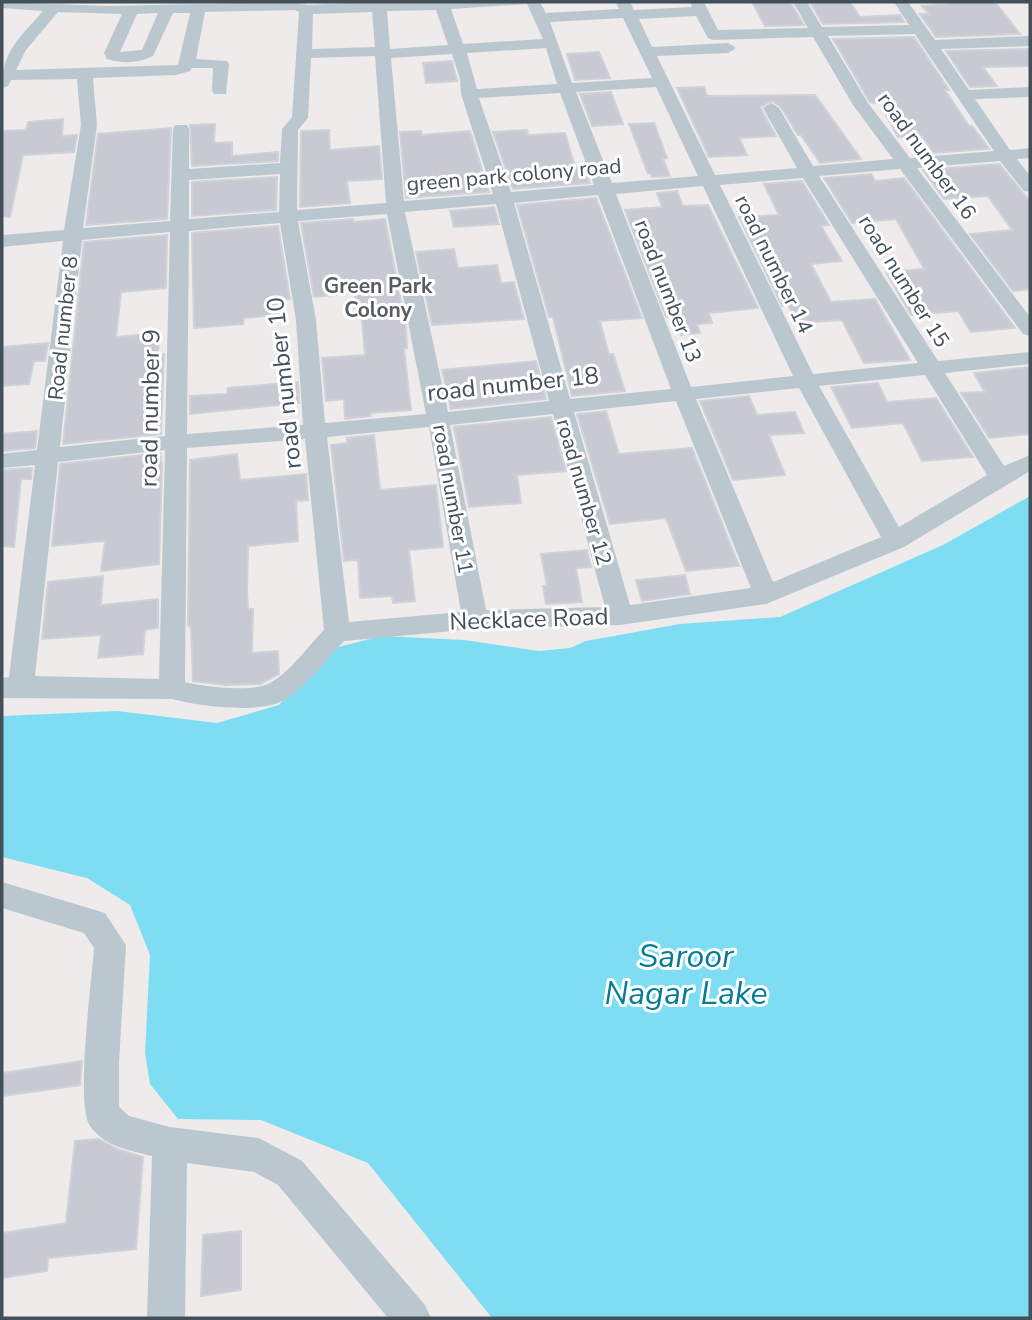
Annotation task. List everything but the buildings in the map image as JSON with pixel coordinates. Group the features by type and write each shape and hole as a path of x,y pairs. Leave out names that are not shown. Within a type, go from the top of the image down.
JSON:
{"street":[{"path":"461,51 521,2"},
{"path":"638,33 670,2"},
{"name":"road number 16","path":"800,2 861,106 1030,330"},
{"path":"901,2 1005,155 1030,187"},
{"path":"5,3 53,8 306,12 461,51 552,54 704,18 817,32 919,29"},
{"path":"3,78 19,49 53,8"},
{"path":"132,9 112,53 115,57 139,57 148,53 167,9"},
{"path":"3,78 184,68 197,12"},
{"path":"306,12 305,54 385,33 461,51 552,54 704,18"},
{"name":"road number 11","path":"385,33 395,208 438,418 475,620"},
{"path":"638,33 727,55"},
{"name":"road number 14","path":"638,33 805,380 895,541"},
{"path":"930,45 1030,41"},
{"path":"2,50 19,49"},
{"path":"461,51 552,54"},
{"path":"461,51 552,54"},
{"path":"461,51 499,109"},
{"name":"road number 12","path":"461,51 620,616"},
{"name":"road number 10","path":"305,54 300,118 290,129 288,215 306,320 315,432 337,632"},
{"name":"road number 13","path":"552,54 683,393 766,595"},
{"path":"187,63 221,64 220,91"},
{"name":"Road number 8","path":"12,687 49,456 73,235 89,125 85,74"},
{"path":"964,95 1030,92"},
{"name":"road number 15","path":"771,108 809,174 1000,477"},
{"name":"road number 9","path":"172,689 181,129"},
{"name":"green park colony road","path":"2,241 288,215 708,183 1030,153"},
{"path":"180,175 290,168"},
{"name":"road number 18","path":"2,461 176,442 315,432 1030,358"},
{"name":"Necklace Road","path":"337,632 475,620 620,616 766,595 895,541 1000,477 1030,463"},
{"path":"12,687 172,689 210,696 242,697 274,694 294,678 337,632"},
{"path":"2,895 94,923 110,944 102,1062 102,1114 120,1131 170,1144 259,1155 290,1173 402,1312"},
{"path":"166,1318 170,1144"}],"water":[{"name":"Saroor Nagar Lake","path":"1030,496 1030,1318 492,1318 368,1163 261,1120 178,1119 150,1084 145,1053 150,955 130,905 87,878 2,857 2,716 117,711 217,723 279,705 331,649 381,636 464,640 539,651 570,648 586,641 680,624 780,617 943,545"}],"district":[{"name":"Green Park Colony","path":"378,298"}]}
